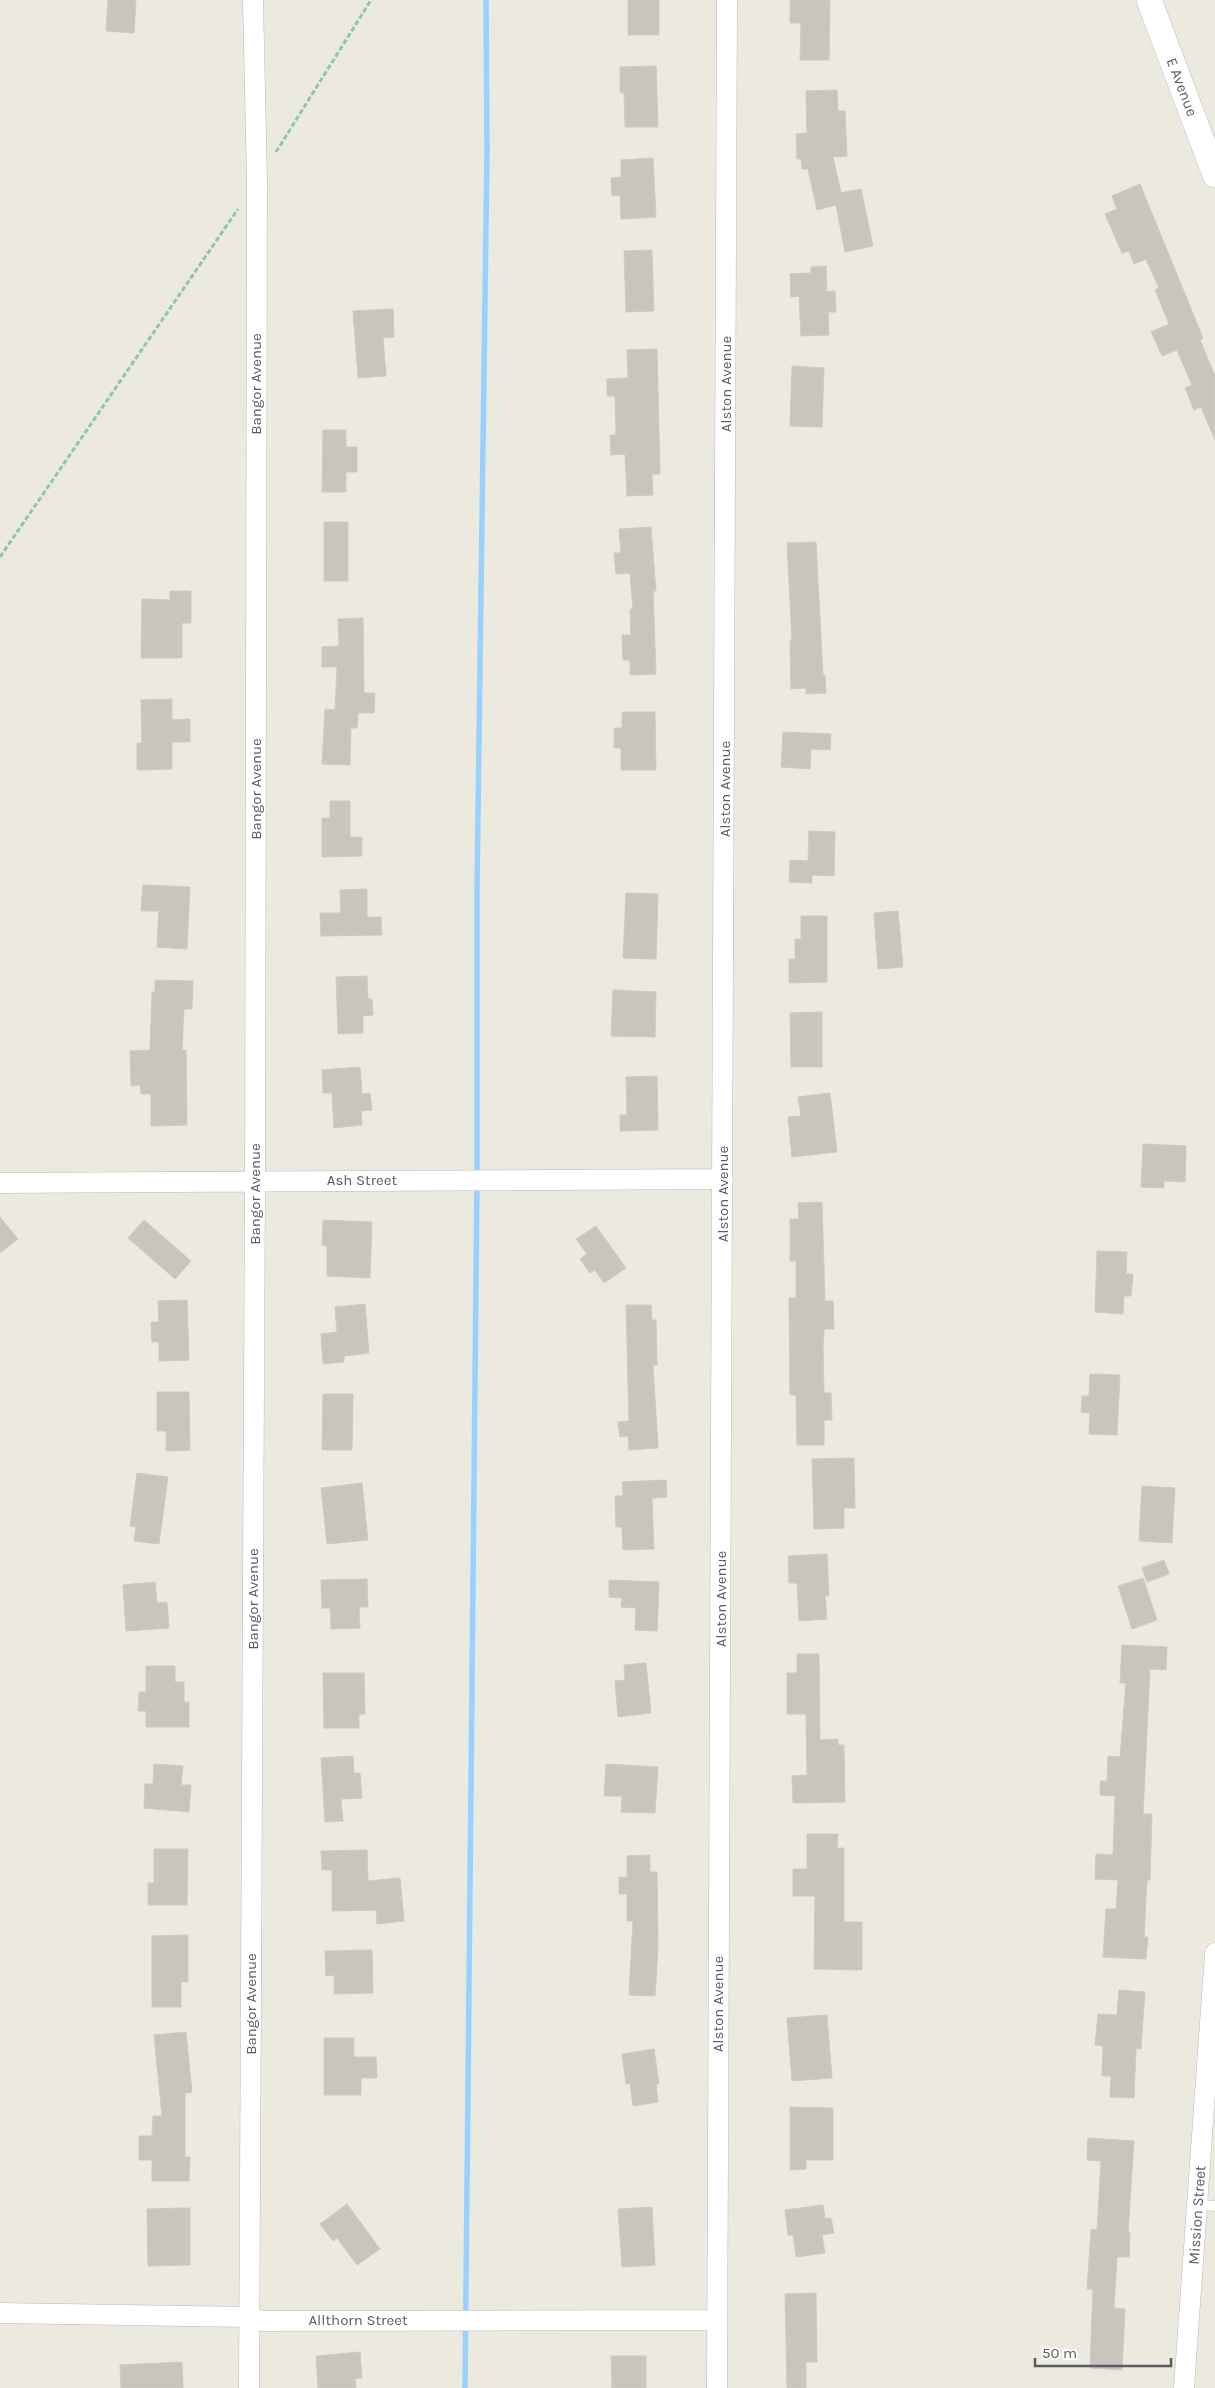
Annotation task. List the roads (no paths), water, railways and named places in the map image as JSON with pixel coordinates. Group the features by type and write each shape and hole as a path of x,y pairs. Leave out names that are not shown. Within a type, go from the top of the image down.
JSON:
{"street":[{"name":"Bangor Avenue","path":"249,2388 255,1181 257,182 253,0"},
{"name":"Alston Avenue","path":"716,2388 724,1179 727,0"},
{"name":"E Avenue","path":"1149,0 1215,175"},
{"name":"Ash Street","path":"0,1182 724,1179"},
{"name":"Mission Street","path":"1184,2388 1207,2206 1215,1953"},
{"name":"Allthorn Street","path":"0,2313 249,2317 264,2321 716,2320"}],"waterway":[{"path":"465,2388 477,1180 477,888 487,151 486,0"}]}
